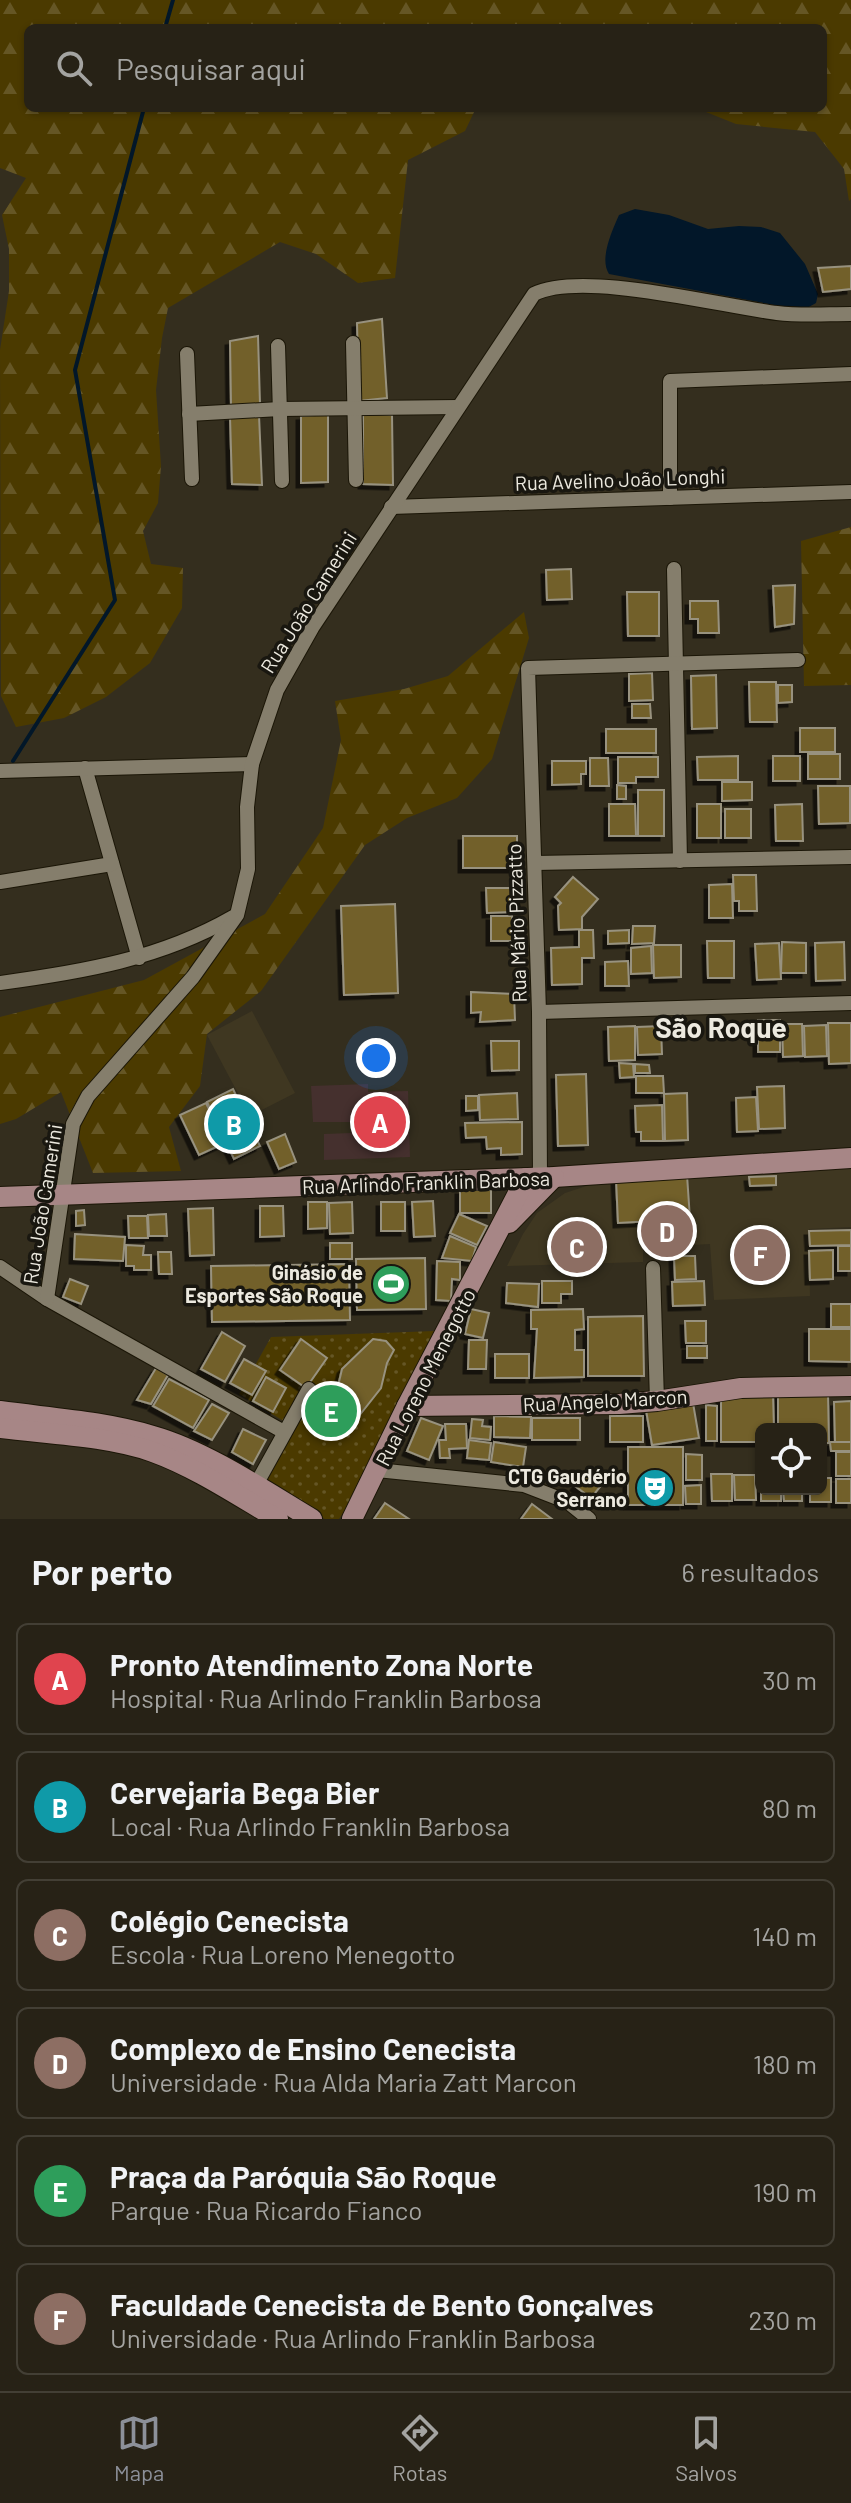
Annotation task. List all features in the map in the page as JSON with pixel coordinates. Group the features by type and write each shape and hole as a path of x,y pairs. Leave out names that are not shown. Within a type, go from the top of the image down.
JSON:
{"street":[{"name":"Rua João Camerini","path":"47,1299 73,1124 88,1096 193,977 237,915 248,869 247,807 252,764 277,690 312,628 534,294 561,286 600,287 777,313 851,314"},
{"path":"353,343 356,480"},
{"path":"278,346 282,481"},
{"path":"187,354 192,479"},
{"path":"670,498 670,381 851,374"},
{"path":"189,414 280,409 458,407"},
{"name":"Rua Avelino João Longhi","path":"391,507 851,492"},
{"path":"674,569 680,861"},
{"path":"676,663 798,660"},
{"name":"Rua Mário Pizzatto","path":"540,1177 539,1012 528,668 676,663"},
{"path":"0,771 252,764"},
{"path":"85,768 139,958"},
{"path":"535,863 851,857"},
{"path":"0,882 112,864"},
{"path":"0,983 78,973 139,958 202,934 237,915"},
{"path":"539,1012 851,1003"},
{"name":"Rua Arlindo Franklin Barbosa","path":"0,1197 540,1177 851,1158"},
{"name":"Rua Loreno Menegotto","path":"352,1519 407,1406 498,1235 540,1177"},
{"path":"0,1267 47,1299 284,1432"},
{"path":"653,1268 657,1401"},
{"name":"Rua Angelo Marcon","path":"407,1406 657,1401 741,1388 851,1386"},
{"path":"251,1493 309,1389"},
{"path":"0,1411 107,1434 312,1519"},
{"path":"0,1428 107,1434"},
{"path":"377,1470 524,1485 568,1502 589,1519"},
{"path":"251,1493 278,1519"}],"shaded area":[{"path":"252,1011 295,1093 250,1116 207,1035"},
{"path":"368,1084 368,1092 408,1091 410,1157 324,1160 324,1134 351,1133 351,1122 313,1122 311,1086"},
{"path":"851,1165 851,1227 809,1229 810,1296 714,1300 710,1244 643,1248 643,1262 507,1266 537,1213 565,1193 608,1179"}],"green space":[{"path":"0,0 851,0 849,201 844,169 815,132 736,124 706,112 827,112 827,24 24,24 24,112 474,112 465,131 408,160 395,278 358,283 316,254 280,242 168,308 156,390 161,466 158,503 143,531 151,564 183,568 182,608 150,663 106,697 64,718 16,727 1,696 0,350 9,291 9,249 2,215 26,178 0,168"},
{"path":"851,527 851,685 804,686 801,541"},
{"path":"524,612 529,638 492,759 457,798 407,818 365,845 261,991 207,1034 200,1086 169,1127 181,1171 93,1173 61,1092 16,1119 0,1124 0,1017 144,980 265,914 323,828 341,740 335,701 404,689 448,676"},
{"path":"435,1331 358,1490 339,1519 325,1519 259,1483 295,1428 239,1394 271,1337"}],"water":[{"path":"635,209 669,215 708,229 761,227 780,233 805,264 818,294 816,303 807,308 790,308 609,274 605,261 613,229 619,215"}],"building":[{"path":"851,266 851,289 823,292 818,268"},
{"path":"382,319 387,398 359,401 357,323"},
{"path":"258,336 260,404 231,406 230,341"},
{"path":"363,413 392,415 393,485 363,484"},
{"path":"328,414 328,482 301,483 301,416"},
{"path":"259,415 262,485 232,484 230,417"},
{"path":"571,569 572,599 547,600 546,570"},
{"path":"795,585 794,624 775,627 773,586"},
{"path":"627,592 659,592 659,636 628,636"},
{"path":"690,601 718,601 719,633 698,633 698,619 690,619"},
{"path":"652,673 653,700 629,701 629,674"},
{"path":"716,675 717,728 692,729 691,676"},
{"path":"749,682 776,682 777,722 750,722"},
{"path":"778,685 792,685 792,702 778,703"},
{"path":"632,704 650,704 651,718 632,718"},
{"path":"800,728 835,728 835,752 800,752"},
{"path":"606,729 656,729 656,753 606,753"},
{"path":"808,754 840,754 840,779 808,779"},
{"path":"738,756 738,780 698,780 697,757"},
{"path":"773,756 800,756 800,781 773,781"},
{"path":"618,757 658,757 658,777 636,777 636,783 618,783"},
{"path":"590,758 608,758 609,786 590,786"},
{"path":"552,761 586,761 586,774 581,774 581,784 552,785"},
{"path":"722,782 752,782 752,800 722,801"},
{"path":"617,785 626,786 626,799 617,799"},
{"path":"818,786 850,786 850,823 819,824"},
{"path":"638,790 664,790 664,836 638,836"},
{"path":"609,804 635,804 636,836 609,836"},
{"path":"697,804 721,804 721,838 697,838"},
{"path":"802,804 803,841 776,841 775,805"},
{"path":"725,809 751,809 751,838 725,838"},
{"path":"463,836 517,836 517,868 463,868"},
{"path":"733,875 756,875 757,911 739,911 739,901 734,901"},
{"path":"573,877 598,899 582,917 582,929 559,930 558,906 561,903 555,897"},
{"path":"732,884 733,918 709,918 709,885"},
{"path":"486,888 512,888 512,912 487,913"},
{"path":"395,904 398,993 344,995 341,906"},
{"path":"491,916 512,916 513,941 491,941"},
{"path":"633,926 655,926 654,943 632,944"},
{"path":"579,930 593,930 594,958 582,958 582,984 552,985 551,948 579,947"},
{"path":"629,930 629,943 608,944 608,931"},
{"path":"707,941 734,941 734,978 708,978"},
{"path":"782,942 806,943 806,973 781,973"},
{"path":"844,942 845,980 816,981 815,943"},
{"path":"779,943 781,979 757,980 755,944"},
{"path":"653,945 681,945 681,977 654,978"},
{"path":"651,946 652,973 631,974 631,948"},
{"path":"628,961 629,986 605,986 605,962"},
{"path":"471,992 514,994 515,1020 480,1022 481,1012 471,1013"},
{"path":"758,1020 780,1020 780,1052 758,1052"},
{"path":"828,1023 851,1023 851,1063 829,1064"},
{"path":"782,1024 802,1024 803,1056 783,1057"},
{"path":"826,1025 827,1056 805,1057 804,1026"},
{"path":"635,1026 635,1060 609,1061 608,1027"},
{"path":"661,1026 662,1054 638,1055 637,1027"},
{"path":"491,1041 519,1041 519,1070 492,1071"},
{"path":"619,1063 633,1064 634,1077 620,1078"},
{"path":"635,1064 649,1065 650,1073 635,1073"},
{"path":"586,1074 588,1145 558,1146 556,1075"},
{"path":"636,1076 663,1076 664,1093 636,1093"},
{"path":"784,1086 785,1128 759,1129 757,1087"},
{"path":"233,1089 260,1146 234,1159 207,1102"},
{"path":"517,1093 518,1119 480,1120 479,1095"},
{"path":"687,1093 688,1140 665,1141 664,1094"},
{"path":"466,1096 478,1096 478,1110 466,1111"},
{"path":"756,1097 758,1131 737,1132 736,1098"},
{"path":"206,1103 225,1143 199,1155 180,1115"},
{"path":"662,1105 663,1141 641,1141 641,1132 636,1132 635,1106"},
{"path":"522,1122 522,1154 501,1155 501,1148 487,1149 486,1137 466,1138 465,1123"},
{"path":"285,1134 296,1162 279,1169 267,1142"},
{"path":"687,1175 690,1219 618,1223 616,1179"},
{"path":"776,1176 776,1185 750,1186 749,1177"},
{"path":"460,1190 491,1190 491,1213 460,1213"},
{"path":"433,1201 435,1236 414,1237 412,1202"},
{"path":"308,1202 327,1202 327,1228 308,1229"},
{"path":"352,1202 353,1233 330,1234 329,1203"},
{"path":"381,1202 405,1202 405,1231 381,1231"},
{"path":"260,1206 283,1206 284,1236 260,1237"},
{"path":"213,1208 214,1255 190,1256 188,1209"},
{"path":"84,1210 85,1225 76,1226 76,1211"},
{"path":"166,1214 167,1236 149,1236 148,1215"},
{"path":"459,1214 487,1226 477,1245 450,1233"},
{"path":"128,1216 147,1216 148,1238 129,1238"},
{"path":"851,1230 851,1245 810,1246 809,1231"},
{"path":"75,1234 125,1237 123,1261 74,1259"},
{"path":"450,1236 476,1247 472,1261 442,1258"},
{"path":"330,1243 352,1243 352,1259 330,1259"},
{"path":"126,1245 144,1246 143,1255 151,1255 151,1270 134,1270 134,1266 126,1266"},
{"path":"838,1246 851,1246 851,1271 838,1271"},
{"path":"833,1250 833,1279 810,1280 809,1251"},
{"path":"158,1252 171,1252 172,1274 159,1274"},
{"path":"674,1256 695,1256 696,1279 675,1280"},
{"name":"Ginásio de Esportes São Roque","path":"425,1258 426,1309 357,1310 356,1259"},
{"path":"437,1261 460,1262 460,1280 452,1279 451,1301 436,1300"},
{"path":"349,1264 350,1320 212,1322 211,1266"},
{"path":"70,1279 88,1286 81,1304 63,1297"},
{"path":"542,1281 572,1281 572,1294 561,1294 561,1303 542,1303"},
{"path":"704,1281 705,1305 673,1306 672,1282"},
{"path":"507,1283 539,1284 538,1307 506,1303"},
{"path":"831,1304 851,1304 851,1327 831,1327"},
{"path":"471,1309 489,1313 483,1338 465,1334"},
{"path":"583,1309 584,1329 575,1330 575,1350 584,1350 584,1377 534,1378 537,1329 531,1329 531,1310"},
{"path":"643,1316 644,1376 588,1376 588,1317"},
{"path":"685,1321 706,1321 706,1343 686,1343"},
{"path":"809,1329 851,1329 851,1362 809,1361"},
{"path":"222,1332 245,1346 225,1382 201,1369"},
{"path":"301,1339 327,1358 306,1388 280,1370"},
{"path":"373,1339 386,1341 394,1350 387,1363 381,1388 355,1421 330,1403 335,1399 342,1369"},
{"path":"469,1340 487,1340 486,1369 468,1369"},
{"path":"687,1346 707,1346 707,1358 687,1358"},
{"path":"495,1354 529,1354 529,1378 495,1378"},
{"path":"244,1359 266,1371 252,1395 230,1383"},
{"path":"156,1368 168,1375 151,1404 137,1400"},
{"path":"266,1377 286,1388 273,1412 253,1401"},
{"path":"169,1379 209,1400 193,1428 153,1406"},
{"path":"828,1392 829,1443 827,1423 778,1423 778,1393"},
{"path":"721,1393 773,1393 774,1423 755,1423 755,1442 721,1442"},
{"path":"851,1401 851,1442 835,1442 834,1402"},
{"path":"693,1403 699,1438 652,1445 646,1410"},
{"path":"212,1404 229,1413 212,1440 194,1431"},
{"path":"706,1405 717,1406 717,1441 706,1441"},
{"path":"494,1416 531,1417 530,1438 494,1437"},
{"path":"610,1416 643,1416 643,1442 610,1442"},
{"path":"421,1418 443,1426 429,1460 407,1451"},
{"path":"532,1418 580,1418 580,1440 532,1440"},
{"path":"472,1419 483,1420 482,1426 491,1427 490,1440 470,1438"},
{"path":"445,1424 466,1424 467,1448 449,1449 450,1458 440,1458 439,1440 446,1440"},
{"path":"243,1429 266,1440 253,1464 232,1452"},
{"path":"469,1440 491,1443 489,1460 467,1458"},
{"path":"494,1442 526,1447 523,1467 491,1462"},
{"path":"830,1442 851,1442 851,1451 831,1451"},
{"path":"628,1447 683,1447 683,1505 628,1505"},
{"path":"836,1452 851,1452 851,1476 836,1476"},
{"path":"686,1454 702,1455 702,1480 686,1480"},
{"path":"588,1469 604,1482 591,1498 575,1486"},
{"path":"711,1474 732,1474 732,1501 712,1501"},
{"path":"734,1475 755,1475 756,1500 735,1500"},
{"path":"827,1478 831,1478 831,1502 810,1502 810,1495 827,1495"},
{"path":"836,1479 851,1479 851,1503 836,1503"},
{"path":"701,1485 701,1504 686,1504 685,1486"},
{"path":"761,1495 781,1495 781,1501 761,1501"},
{"path":"784,1495 802,1495 802,1501 784,1501"},
{"path":"385,1503 409,1519 374,1519"},
{"path":"532,1504 552,1519 521,1519"}],"waterway":[{"path":"166,24 173,0"},
{"path":"13,761 115,600 75,370 143,112"}],"place":[{"name":"Pronto Atendimento Zona Norte","path":"380,1122"},
{"name":"Cervejaria Bega Bier","path":"234,1124"},
{"name":"Complexo de Ensino Cenecista","path":"667,1231"},
{"name":"Colégio Cenecista","path":"577,1247"},
{"name":"Faculdade Cenecista de Bento Gonçalves","path":"760,1255"},
{"name":"Ginásio de Esportes São Roque","path":"391,1284"},
{"name":"Praça da Paróquia São Roque","path":"331,1411"},
{"name":"CTG Gaudério Serrano","path":"655,1488"}],"district":[{"name":"São Roque","path":"721,1027"}]}
